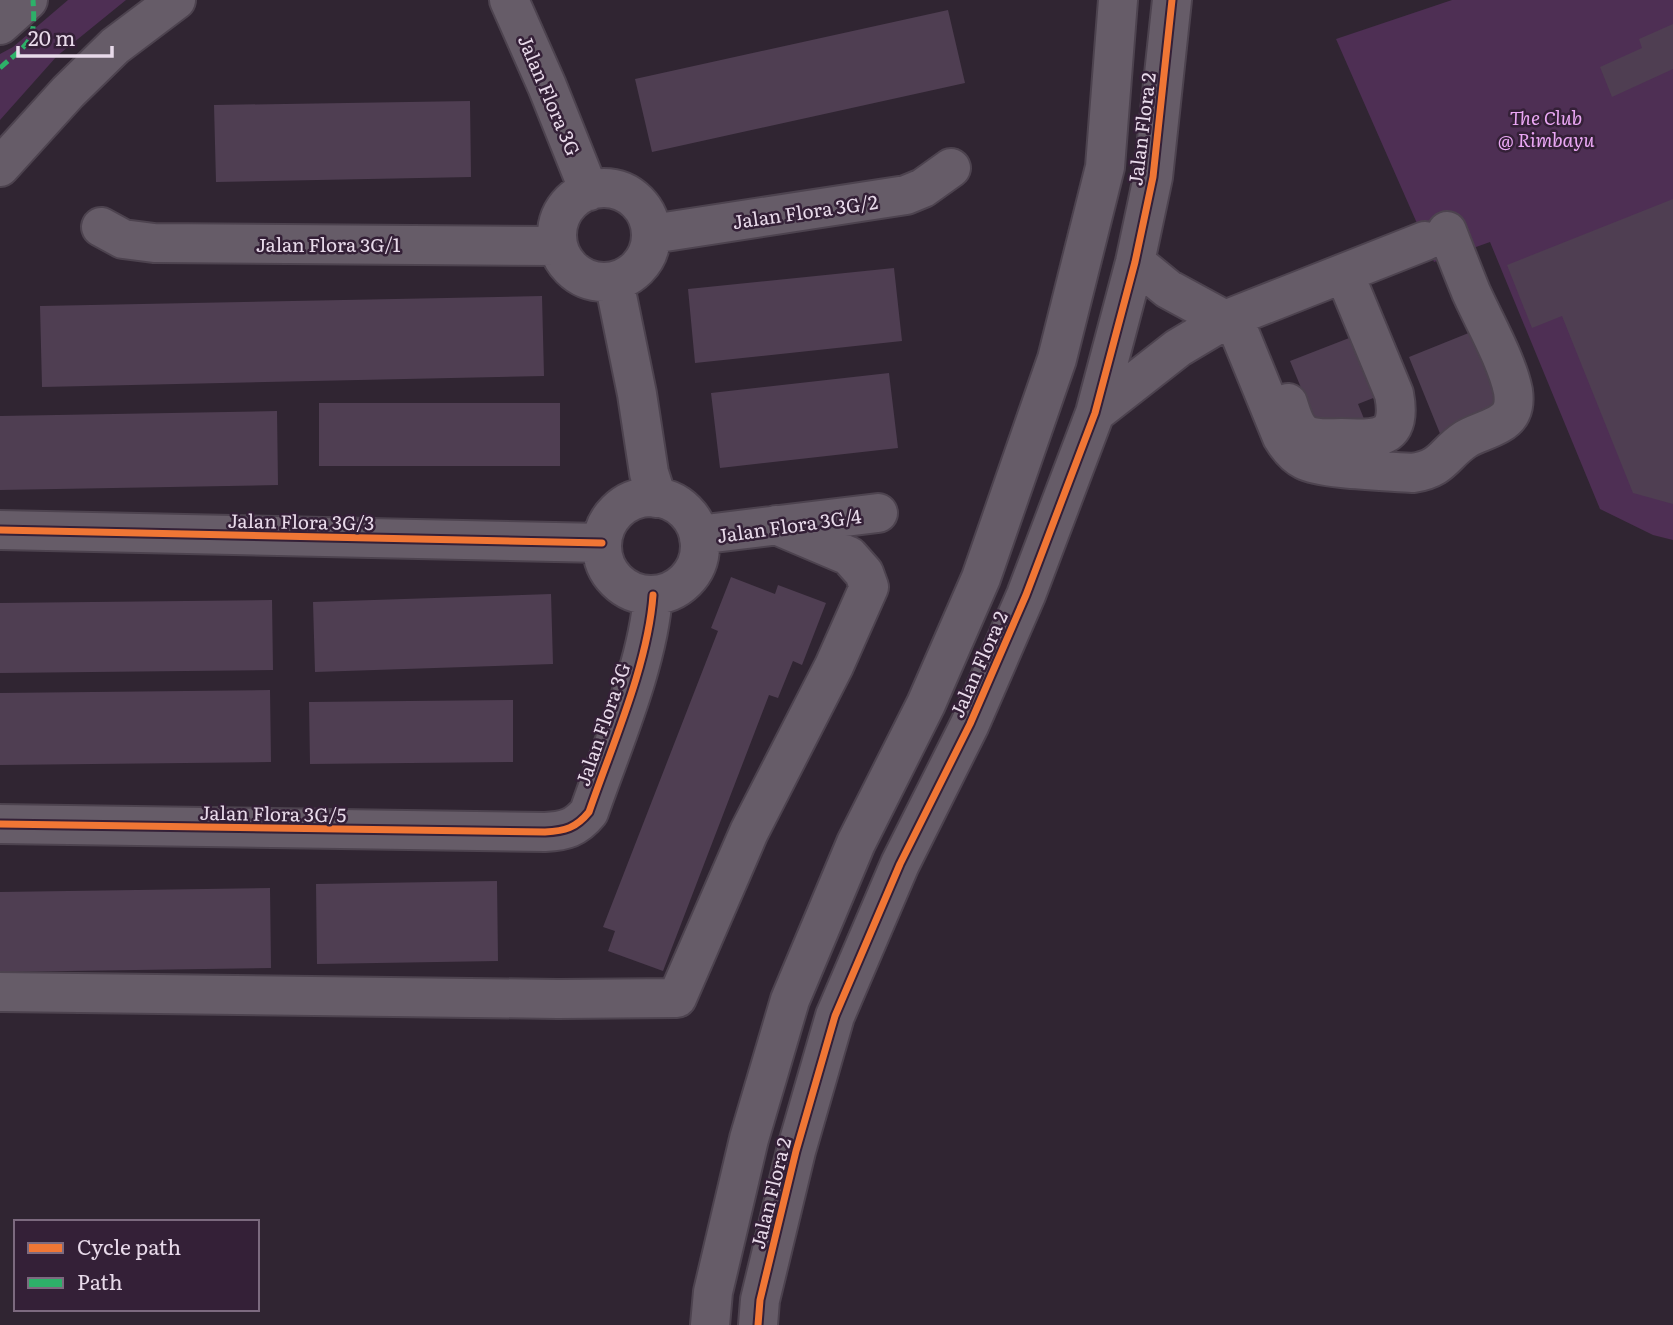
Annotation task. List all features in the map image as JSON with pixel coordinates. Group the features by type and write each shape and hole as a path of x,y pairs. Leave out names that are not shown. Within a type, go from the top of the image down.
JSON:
{"street":[{"path":"0,25 28,0"},
{"path":"0,167 68,92 115,46 176,0"},
{"name":"Jalan Flora 3G","path":"509,0 589,191"},
{"name":"Jalan Flora 2","path":"710,1325 713,1292 746,1152 790,1000 856,843 926,704 981,578 1057,359 1105,167 1118,0"},
{"name":"Jalan Flora 2","path":"758,1325 760,1300 796,1151 835,1016 900,864 970,724 1026,596 1095,413 1135,262 1153,177 1172,0"},
{"name":"Jalan Flora 3G/2","path":"652,234 898,197 923,188 950,168"},
{"path":"603,188 618,190 642,207 649,219 652,234 645,258 627,277 614,281 593,280 573,271 564,260 558,246 558,223 563,212 579,195 589,191 603,188"},
{"name":"Jalan Flora 3G/1","path":"101,227 123,239 154,243 558,246"},
{"path":"1095,413 1178,348 1237,316 1436,236 1497,347 1513,390 1514,404 1511,414 1500,423 1468,438 1437,466 1426,471 1413,473 1321,465 1306,461 1291,451 1282,437 1237,316"},
{"path":"1135,262 1168,289 1237,316 1302,432 1314,437 1367,440 1380,438 1394,423 1397,411 1394,394 1344,273"},
{"path":"614,281 637,394 649,473 657,498"},
{"path":"643,498 657,498 680,507 695,526 700,550 692,572 675,589 653,595 626,589 615,580 603,556 602,543 604,530 620,509 643,498"},
{"name":"Jalan Flora 3G/4","path":"699,538 714,533 878,513"},
{"path":"0,992 677,998 750,832 834,666 869,587 864,573 849,556 776,525"},
{"name":"Jalan Flora 3G/3","path":"0,530 602,543"},
{"name":"Jalan Flora 3G","path":"545,832 571,828 579,824 589,812 650,627 653,595"},
{"name":"Jalan Flora 3G/5","path":"0,824 545,832"}],"green space":[{"path":"68,0 126,0 57,56 0,120 0,54 13,47"},
{"name":"The Club @ Rimbayu","path":"1452,0 1673,0 1673,540 1653,535 1600,509 1490,242 1434,262 1336,39"}],"building":[{"path":"948,10 965,83 652,152 635,79"},
{"path":"1673,24 1673,69 1612,97 1600,67 1642,48 1639,39"},
{"path":"470,101 471,177 216,182 214,105"},
{"path":"1673,199 1673,504 1633,493 1562,316 1532,328 1507,265"},
{"path":"894,268 902,341 695,363 688,289"},
{"path":"542,296 544,376 42,387 40,306"},
{"path":"1481,328 1505,416 1443,441 1409,357"},
{"path":"1362,333 1386,393 1358,404 1371,436 1318,429 1290,361"},
{"path":"889,373 898,448 720,468 711,393"},
{"path":"319,403 560,403 560,466 319,466"},
{"path":"277,411 278,485 0,490 0,416"},
{"path":"731,577 775,594 778,585 826,603 802,665 793,661 778,698 769,695 663,971 608,951 615,931 603,927 718,631 711,628"},
{"path":"551,594 553,664 315,672 313,602"},
{"path":"272,600 273,670 0,673 0,603"},
{"path":"270,690 271,762 0,765 0,693"},
{"path":"513,700 513,762 310,764 309,702"},
{"path":"497,881 498,961 317,964 316,884"},
{"path":"270,888 271,968 0,972 0,892"}],"marked path":[{"path":"0,68 29,40 33,25 33,0"}],"cycle path":[{"path":"758,1325 760,1300 796,1151 835,1016 900,864 970,724 1026,595 1095,413 1135,262 1153,177 1172,0"},
{"path":"0,530 602,543"},
{"path":"0,824 545,832 570,828 589,812 618,732 637,677 650,622 653,595"}]}
